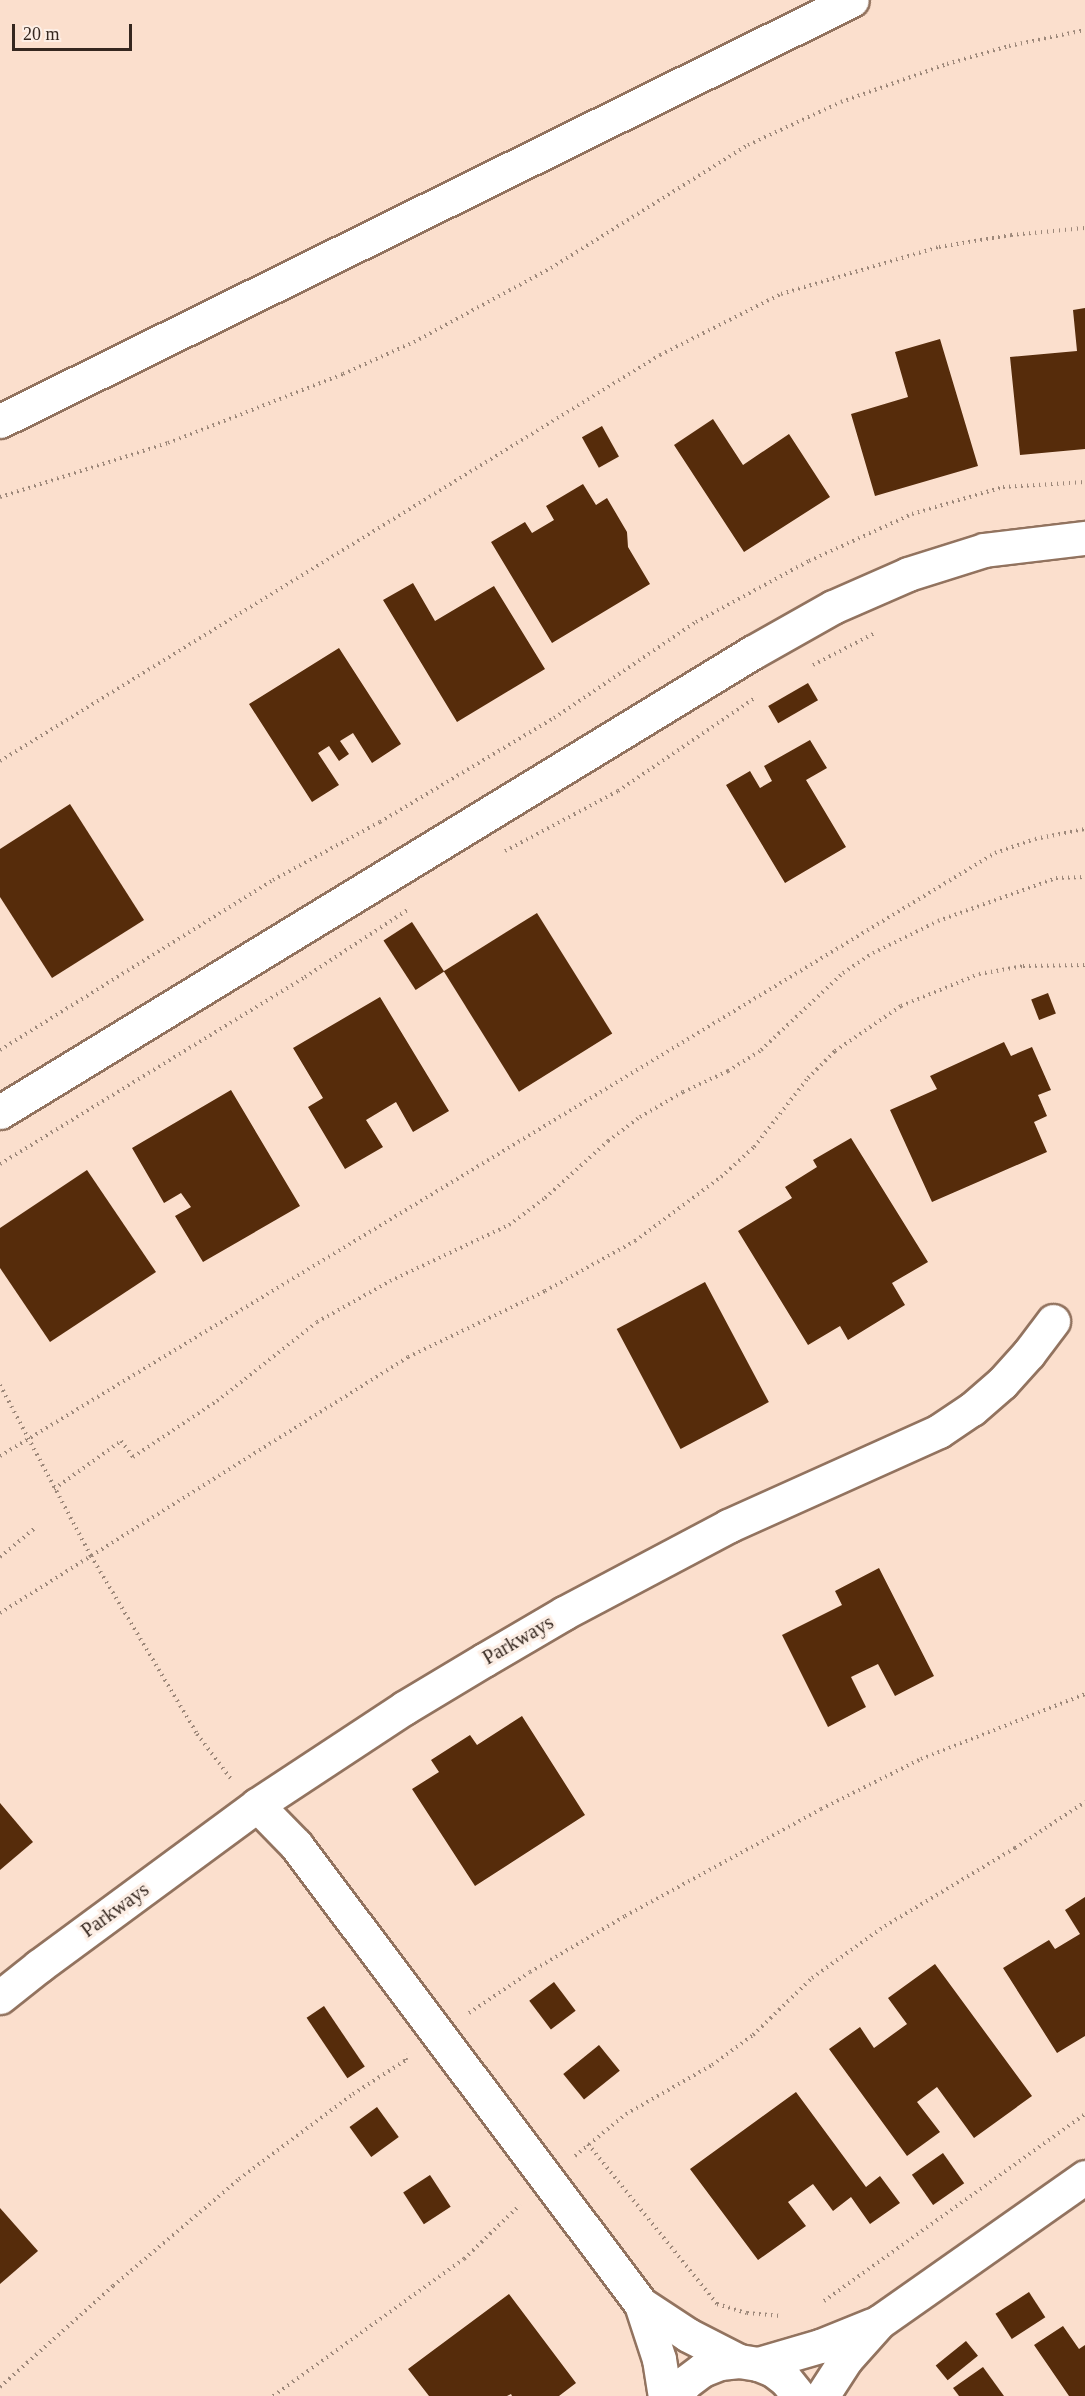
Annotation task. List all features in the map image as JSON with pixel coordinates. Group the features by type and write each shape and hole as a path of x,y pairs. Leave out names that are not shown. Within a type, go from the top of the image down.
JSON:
{"street":[{"path":"0,421 852,0"},
{"path":"0,1112 753,652 833,607 908,574 984,550 1085,538"},
{"name":"Parkways","path":"0,1997 257,1805 404,1708 564,1613 728,1527 939,1431 1002,1383 1053,1321"},
{"path":"257,1805 296,1845 641,2304 680,2330 786,2380 799,2396"},
{"path":"675,2396 686,2382 702,2370 720,2363 748,2362 820,2346 879,2322 1085,2177"},
{"path":"641,2304 658,2359 665,2396"},
{"path":"822,2396 846,2359 879,2322"}],"path":[{"path":"0,497 168,443 343,374 414,342 551,268 748,145 841,102 968,58 1085,30"},
{"path":"0,761 660,355 781,294 939,247 1011,234 1085,228"},
{"path":"0,1050 273,880 380,822 554,718 696,622 809,561 912,514 1003,487 1085,482"},
{"path":"806,669 875,632"},
{"path":"495,856 618,790 756,697"},
{"path":"0,1456 995,854 1035,839 1085,829"},
{"path":"54,1489 121,1441 133,1457 217,1401 286,1345 327,1316 434,1259 472,1244 509,1225 545,1198 608,1141 640,1117 683,1092 728,1071 761,1050 790,1025 816,996 873,953 938,921 1056,878 1085,877"},
{"path":"0,1164 305,977 415,906"},
{"path":"0,1613 408,1357 545,1291 635,1241 721,1177 754,1147 808,1078 835,1051 901,1006 979,974 1023,966 1085,965"},
{"path":"0,1384 27,1439 91,1556 197,1734 231,1780 257,1805"},
{"path":"0,1557 35,1528"},
{"path":"0,2387 113,2286 239,2179 353,2094 406,2060 403,2055 530,1972 625,1916 821,1809 921,1759 1085,1694"},
{"path":"273,2396 464,2259 546,2179 626,2114 712,2065 753,2035 812,1978 885,1926 1015,1848 1085,1802"},
{"path":"821,2304 1085,2114"},
{"path":"588,2145 717,2304 747,2313 791,2317"}],"building":[{"path":"1085,308 1085,449 1020,455 1010,357 1077,351 1073,310"},
{"path":"940,339 978,466 875,496 851,414 908,397 895,352"},
{"path":"713,419 743,465 789,434 830,497 744,552 674,445"},
{"path":"602,426 619,457 599,468 582,437"},
{"path":"583,484 596,505 607,498 627,532 628,547 650,584 552,643 491,542 525,522 532,533 554,520 546,506"},
{"path":"413,583 435,621 494,586 545,669 457,722 383,600"},
{"path":"339,648 401,744 372,763 353,733 340,741 349,754 339,761 329,746 318,753 339,785 312,802 249,704"},
{"path":"808,683 818,700 778,723 768,706"},
{"path":"810,740 827,768 806,780 846,847 785,883 726,785 750,771 760,788 772,781 764,766"},
{"path":"70,804 144,920 52,978 0,897 0,849"},
{"path":"537,913 612,1033 519,1092 444,971"},
{"path":"412,922 444,971 416,990 383,941"},
{"path":"1048,993 1056,1014 1039,1020 1031,999"},
{"path":"380,997 449,1111 413,1132 396,1102 366,1120 383,1147 345,1169 308,1107 323,1098 293,1048"},
{"path":"1004,1042 1011,1056 1032,1047 1051,1090 1038,1095 1047,1116 1034,1122 1047,1152 932,1202 890,1110 937,1089 930,1076"},
{"path":"231,1090 300,1206 203,1262 175,1216 191,1207 181,1193 164,1203 132,1148"},
{"path":"851,1138 928,1262 892,1283 905,1305 848,1340 840,1326 808,1345 738,1231 792,1198 785,1187 817,1167 813,1160"},
{"path":"87,1170 156,1272 50,1342 0,1268 0,1228"},
{"path":"705,1282 769,1402 681,1449 617,1329"},
{"path":"879,1568 934,1676 895,1696 878,1664 851,1677 866,1707 828,1727 782,1635 842,1605 835,1591"},
{"path":"522,1716 585,1815 475,1886 412,1789 439,1772 431,1760 470,1735 477,1745"},
{"path":"0,1803 33,1842 0,1870"},
{"path":"1085,1897 1085,2036 1057,2053 1003,1968 1049,1940 1055,1949 1080,1934 1065,1910"},
{"path":"935,1964 1032,2096 974,2138 937,2087 917,2102 940,2132 907,2156 829,2049 860,2027 874,2048 907,2024 888,1998"},
{"path":"554,1982 576,2011 551,2029 529,2001"},
{"path":"324,2006 365,2067 347,2078 307,2018"},
{"path":"599,2045 620,2071 584,2100 563,2074"},
{"path":"796,2092 866,2187 880,2176 900,2203 870,2224 851,2197 833,2211 813,2184 788,2202 806,2226 758,2260 690,2169"},
{"path":"377,2107 399,2137 371,2157 349,2127"},
{"path":"943,2153 964,2183 933,2205 912,2175"},
{"path":"430,2175 451,2207 424,2224 403,2192"},
{"path":"0,2208 38,2251 0,2284"},
{"path":"1029,2292 1045,2317 1012,2339 995,2314"},
{"path":"509,2294 576,2383 559,2396 512,2396 511,2394 507,2396 429,2396 408,2369"},
{"path":"1063,2326 1079,2349 1085,2345 1085,2396 1069,2396 1034,2345"},
{"path":"966,2341 978,2356 948,2380 936,2366"},
{"path":"983,2367 1004,2396 959,2396 953,2388"}]}
